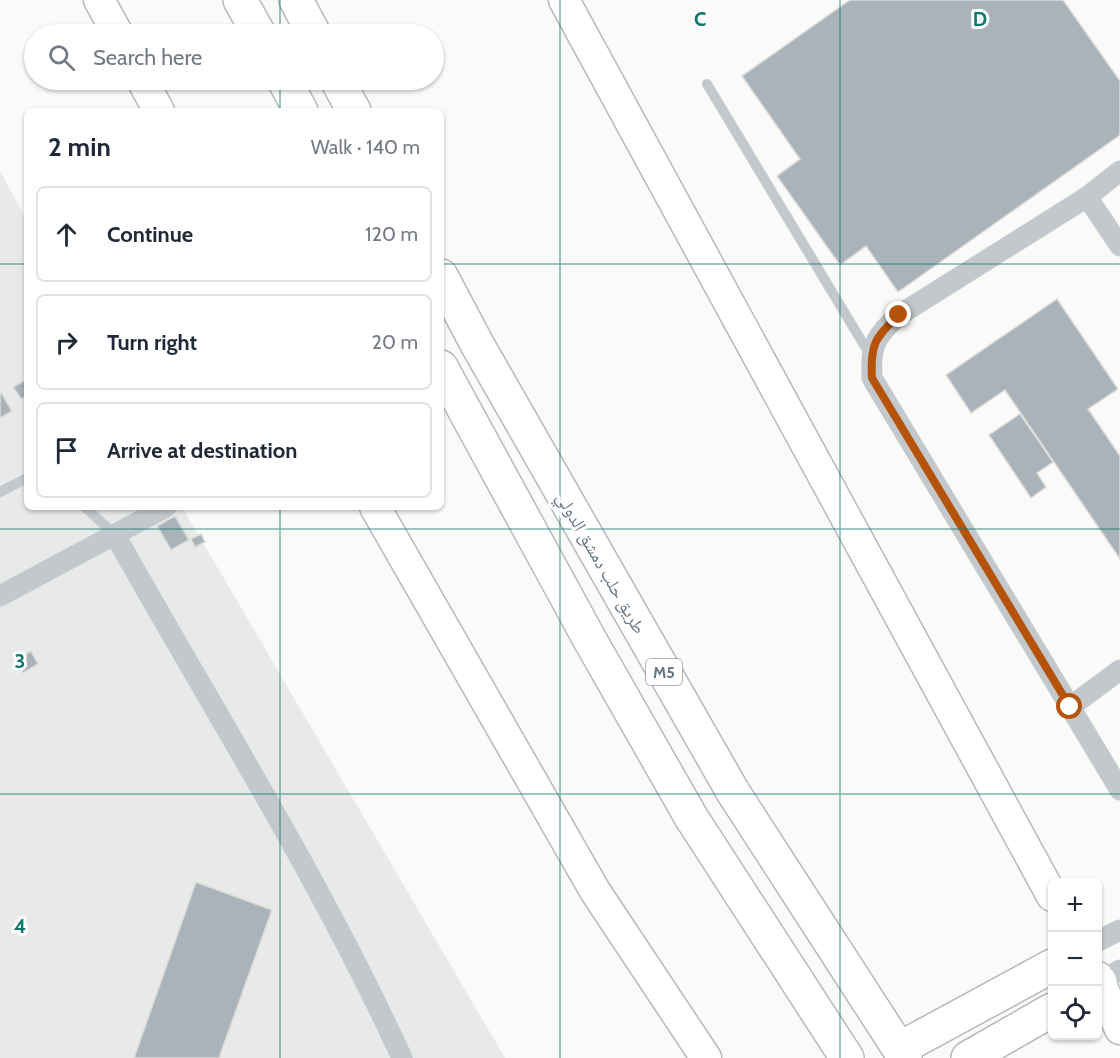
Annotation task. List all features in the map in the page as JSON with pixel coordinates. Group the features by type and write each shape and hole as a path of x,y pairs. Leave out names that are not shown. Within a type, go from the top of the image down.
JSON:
{"highway":[{"path":"240,0 253,24"},
{"path":"296,0 309,24"},
{"path":"289,90 299,108"},
{"path":"343,90 352,108"},
{"name":"طريق حلب دمشق الدولي","path":"444,282 489,365 733,792 902,1054"},
{"name":"M5","path":"444,372 590,640 691,817 847,1058"},
{"path":"902,1054 1048,969"},
{"path":"968,1058 1048,1013"}],"main road":[{"path":"99,0 112,24"},
{"path":"564,0 1048,887"},
{"path":"147,90 157,108"},
{"path":"377,510 595,891 706,1058"},
{"path":"1104,978 1120,1029"}],"street":[{"path":"1120,171 1087,197 899,315 880,333 871,355 872,378 1120,790"},
{"path":"1087,197 1120,246"},
{"path":"0,596 161,510"},
{"path":"115,535 287,837 379,1009 402,1058"},
{"path":"1070,707 1120,670"},
{"path":"1102,939 1120,930"}],"lane":[{"path":"707,84 871,355"},
{"path":"0,492 24,480"},
{"path":"88,510 115,535"}],"shaded area":[{"path":"0,171 24,215 24,510 184,510 505,1058 0,1058"}],"building":[{"path":"850,0 1063,0 1120,81 1120,135 898,292 866,246 840,265 777,176 800,159 742,76"},
{"path":"1057,299 1118,389 1088,409 1120,456 1120,559 1005,390 971,413 946,375"},
{"path":"24,381 24,398 21,399 13,387"},
{"path":"0,391 12,411 0,418"},
{"path":"1020,414 1053,462 1037,473 1046,487 1031,498 989,435"},
{"path":"175,516 189,540 171,550 157,526"},
{"path":"201,534 205,542 195,547 191,539"},
{"path":"31,651 38,664 23,673 15,661"},
{"path":"196,882 272,910 219,1058 134,1058"}],"route":[{"path":"899,315 880,333 871,355 872,378 1070,707"}]}
